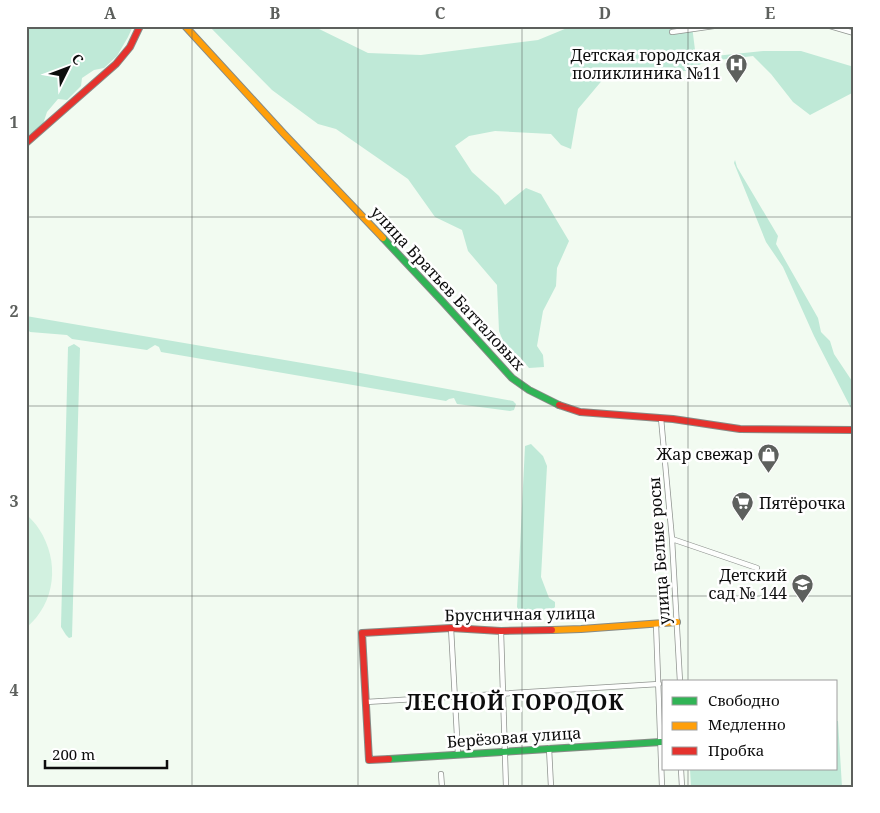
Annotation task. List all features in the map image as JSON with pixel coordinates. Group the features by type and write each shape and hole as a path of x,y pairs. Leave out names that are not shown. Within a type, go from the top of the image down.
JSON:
{"street":[{"path":"26,143 118,64 137,36 140,26"},
{"name":"улица Братьев Батталовых","path":"185,26 512,378 528,390 562,407 580,412 673,419 740,429 854,430"},
{"path":"672,32 714,26"},
{"path":"830,26 854,33"},
{"name":"улица Белые росы","path":"661,418 672,539 680,680"},
{"path":"672,539 757,568"},
{"name":"Брусничная улица","path":"366,702 362,633 413,632 451,628 501,631 581,629 677,622"},
{"path":"656,624 662,787"},
{"path":"451,628 458,754"},
{"path":"501,631 506,787"},
{"path":"366,702 658,684"},
{"name":"Берёзовая улица","path":"366,702 369,760 661,742"},
{"path":"549,748 551,787"},
{"path":"681,770 682,787"},
{"path":"441,774 442,787"}],"green space":[{"path":"26,26 133,26 117,56 104,68 94,70 82,78 81,86 67,100 58,99 47,112 43,124 26,137"},
{"path":"209,26 313,26 368,53 421,55 538,40 572,26 692,26 696,58 763,51 801,51 854,67 854,92 810,115 793,102 771,74 753,56 701,64 686,71 610,71 578,109 571,149 561,145 551,134 495,131 469,136 455,146 472,172 499,196 505,205 526,188 541,194 569,241 557,268 556,286 543,311 537,346 543,355 544,367 529,368 520,357 507,351 499,331 497,285 468,251 462,230 435,217 408,179 336,129 318,124 272,90"},
{"path":"735,160 737,167 778,236 776,244 818,318 821,332 830,341 834,354 854,384 854,414 814,336 783,267 766,242 734,163"},
{"path":"26,316 355,372 513,401 516,404 514,410 510,411 457,404 454,398 446,401 161,352 159,347 155,345 147,350 72,339 67,335 30,332 26,328"},
{"path":"74,344 80,348 72,637 69,638 61,627 68,347"},
{"path":"531,444 543,456 547,466 541,577 549,598 555,602 555,607 550,612 520,613 517,607 525,446"},
{"path":"26,514 38,527 46,541 50,554 52,581 44,606 26,628"},
{"path":"838,721 842,787 691,787 690,770 838,770"}],"traffic: fast":[{"path":"383,238 512,378 529,390 559,405"},
{"path":"389,759 661,742"}],"traffic: slow":[{"path":"185,26 383,238"},
{"path":"552,630 677,622"}],"traffic: jam":[{"path":"26,143 116,64 130,47 140,26"},
{"path":"559,405 580,412 673,419 740,429 854,430"},
{"path":"389,759 369,760 362,633 451,628 501,631 552,630"}],"place":[{"name":"Детская городская поликлиника №11","path":"737,83"},
{"name":"Жар свежар","path":"769,473"},
{"name":"Пятёрочка","path":"743,522"},
{"name":"Детский сад № 144","path":"803,603"}],"district":[{"name":"ЛЕСНОЙ ГОРОДОК","path":"515,703"}]}
